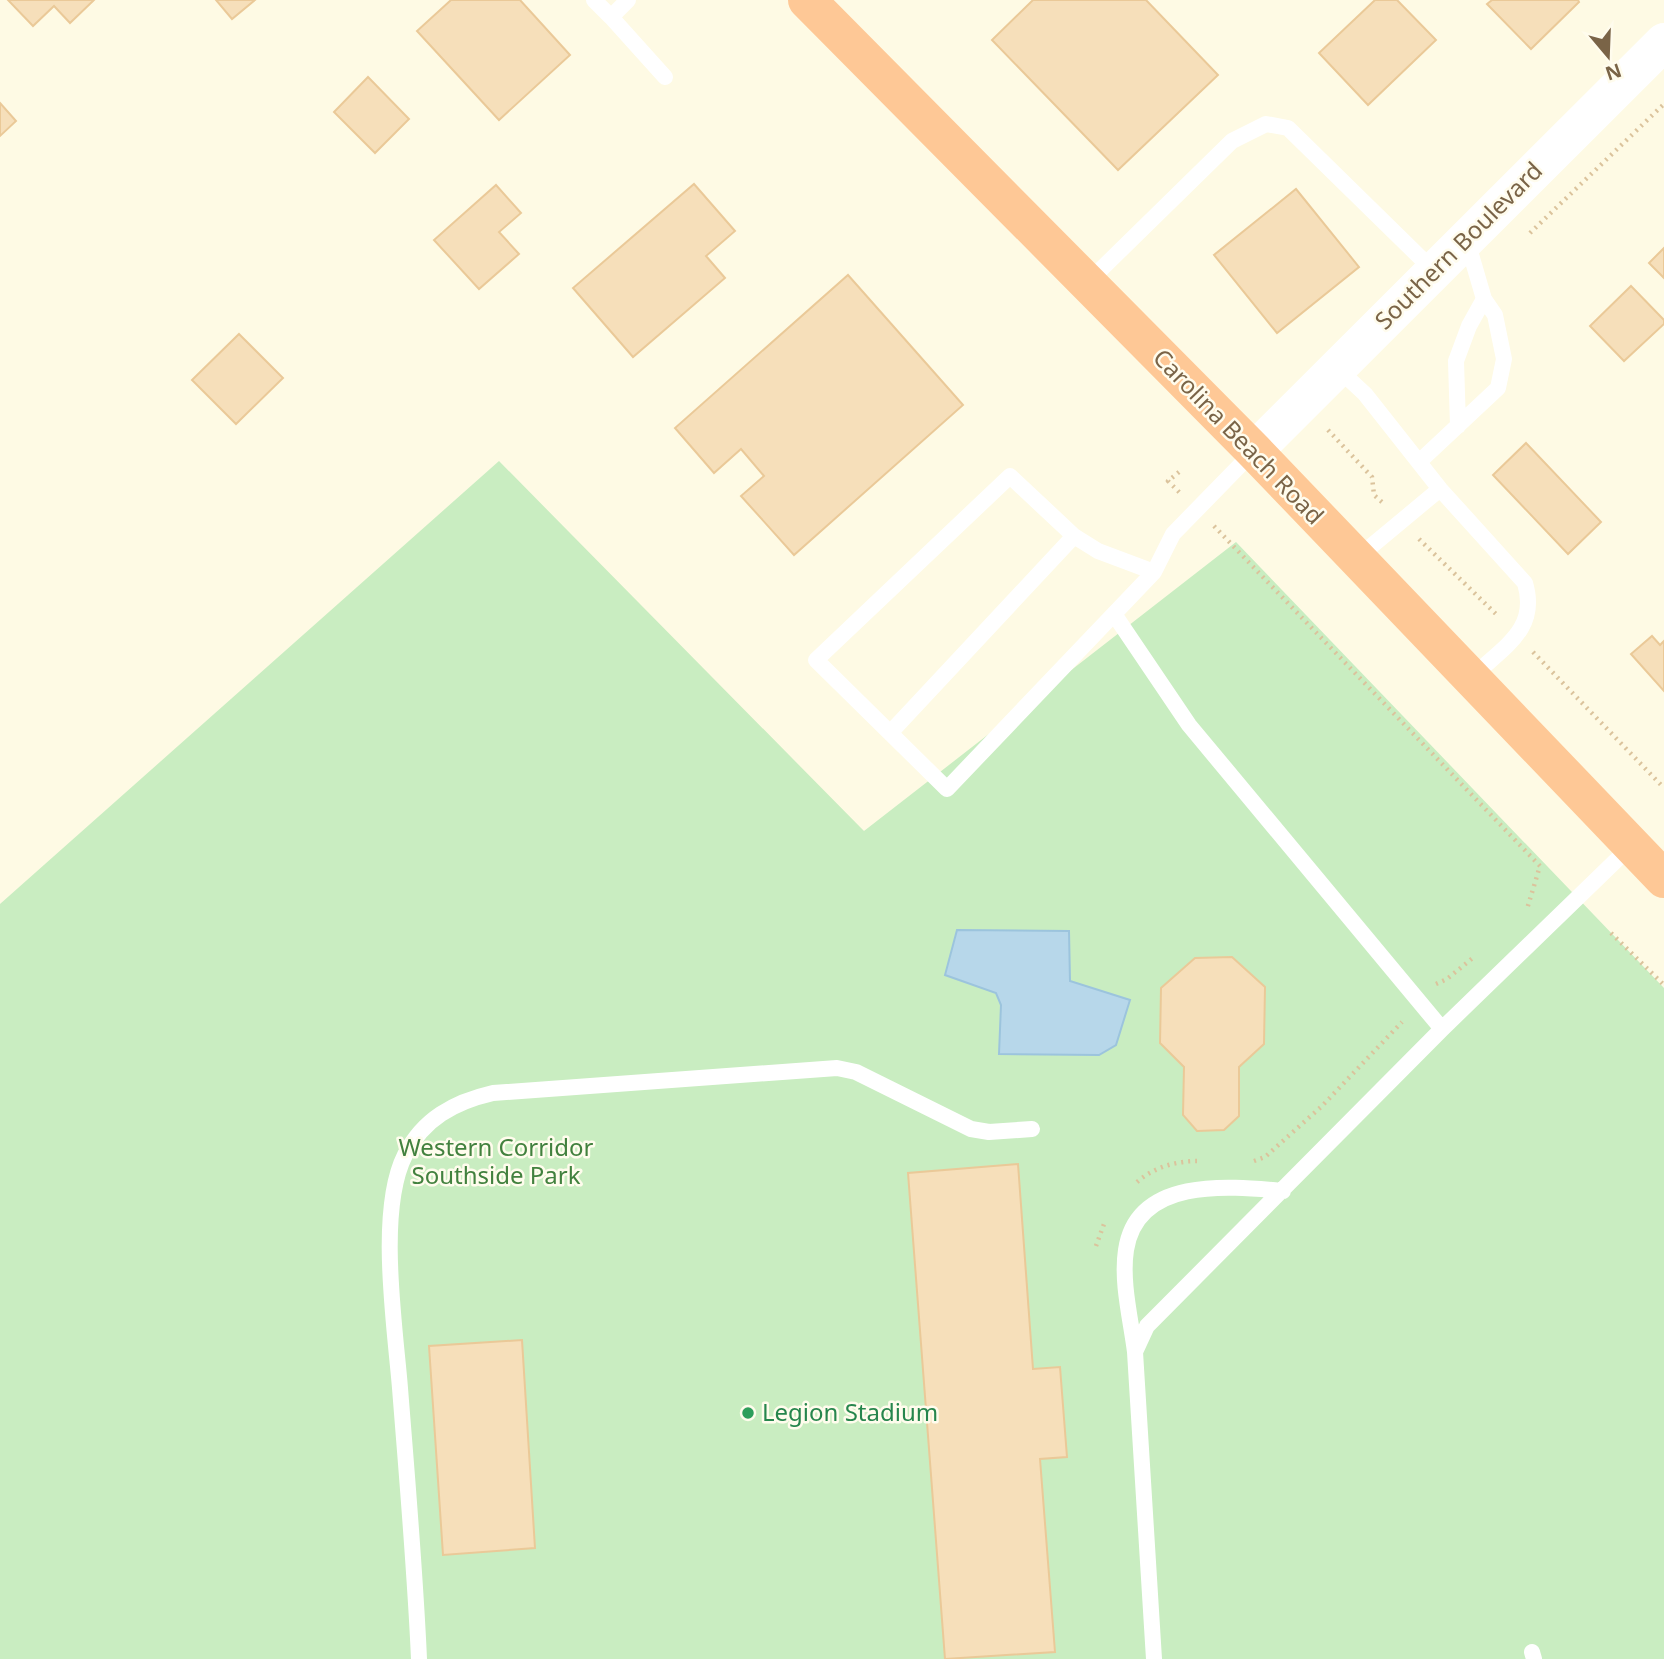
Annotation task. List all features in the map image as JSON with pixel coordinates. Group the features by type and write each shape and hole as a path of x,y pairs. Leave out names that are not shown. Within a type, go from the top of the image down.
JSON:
{"highway":[{"name":"Carolina Beach Road","path":"807,0 1254,451 1664,879"}],"street":[{"name":"Southern Boulevard","path":"1254,451 1664,42"}],"lane":[{"path":"594,0 665,77"},
{"path":"611,17 628,0"},
{"path":"1087,283 1232,141 1266,124 1288,128 1434,271"},
{"path":"1419,462 1498,388 1504,359 1495,315 1484,299 1466,239"},
{"path":"1458,426 1456,361 1469,326 1484,299"},
{"path":"1337,368 1364,394 1440,489 1525,583 1530,602 1527,621 1471,678"},
{"path":"1154,572 1098,551 1074,536 1010,476 816,660 947,789 1154,572 1173,534 1254,451"},
{"path":"1357,558 1440,489"},
{"path":"890,733 1074,536"},
{"path":"1114,614 1189,725 1442,1029"},
{"path":"1135,1352 1147,1326 1164,1306 1283,1191 1442,1029 1632,845"},
{"path":"419,1659 393,1295 391,1208 404,1156 419,1133 438,1114 467,1099 493,1093 837,1068 856,1072 971,1129 989,1132 1032,1129"},
{"path":"1154,1659 1135,1352 1125,1252 1130,1231 1145,1212 1162,1199 1185,1191 1241,1187 1283,1191"}],"path":[{"path":"1327,431 1372,477 1374,495 1516,635 1664,788"},
{"path":"1611,933 1664,985"}],"green space":[{"name":"Western Corridor Southside Park","path":"499,461 864,831 1236,542 1664,988 1664,1659 0,1659 0,904"}],"water":[{"path":"957,930 1069,931 1070,981 1130,1000 1116,1045 1099,1055 999,1054 1001,1005 996,993 945,975"}],"building":[{"path":"8,0 94,0 70,23 54,6 33,26"},
{"path":"216,0 255,0 232,19"},
{"path":"451,0 520,0 570,55 499,120 417,31"},
{"path":"1033,0 1146,0 1218,75 1118,170 992,40"},
{"path":"1375,0 1397,0 1436,40 1368,105 1319,53"},
{"path":"1492,0 1579,2 1531,49 1487,4"},
{"path":"368,77 409,119 375,153 334,112"},
{"path":"0,103 16,121 0,136"},
{"path":"694,184 735,231 706,256 725,278 633,357 573,288"},
{"path":"496,185 521,213 499,232 519,254 479,289 434,240"},
{"path":"1296,189 1359,267 1277,333 1214,255"},
{"path":"1664,248 1664,278 1649,263"},
{"path":"848,275 963,405 794,555 741,496 764,476 741,449 714,473 675,428"},
{"path":"1631,286 1664,320 1664,324 1624,361 1590,326"},
{"path":"239,334 283,378 236,424 192,380"},
{"path":"1526,443 1601,522 1568,554 1493,475"},
{"path":"1652,636 1660,645 1664,641 1664,691 1631,654"},
{"path":"1232,957 1265,987 1264,1044 1239,1067 1239,1116 1224,1130 1197,1131 1183,1115 1184,1067 1160,1043 1161,988 1195,958"},
{"path":"1018,1164 1033,1369 1060,1367 1067,1457 1040,1459 1055,1652 945,1659 908,1173"},
{"path":"522,1340 535,1548 443,1555 429,1346"}],"place":[{"name":"Legion Stadium","path":"748,1413"}]}
